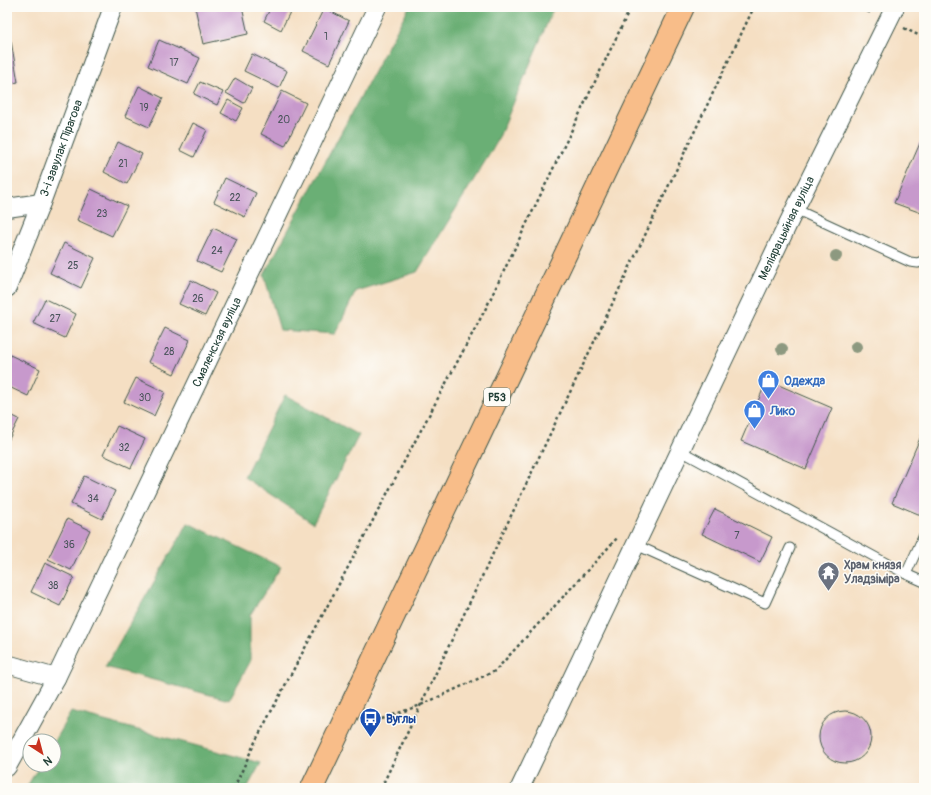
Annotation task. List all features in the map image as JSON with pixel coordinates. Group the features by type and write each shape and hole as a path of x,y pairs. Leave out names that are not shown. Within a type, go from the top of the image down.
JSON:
{"main road":[{"name":"Р53","path":"312,788 683,7"}],"street":[{"name":"3-і завулак Пірагова","path":"7,288 41,203 113,7"},
{"name":"Смаленская вуліца","path":"7,767 54,682 377,7"},
{"name":"Меліярацыйная вуліца","path":"520,788 795,209 895,7"},
{"path":"7,208 41,203"},
{"path":"7,664 54,682"}],"lane":[{"path":"795,209 910,262 918,263 924,260"},
{"path":"681,451 906,574 924,582"},
{"path":"906,574 924,535"},
{"path":"636,545 765,603 790,548"}],"path":[{"path":"234,788 256,740 486,308 631,7"},
{"path":"381,788 754,7"},
{"path":"376,721 421,705 495,671 621,534"}],"green space":[{"path":"409,7 502,7 505,9 521,7 554,7 497,142 417,272 356,291 335,334 280,330 264,275"},
{"path":"285,395 359,435 313,523 244,477"},
{"path":"188,523 281,567 250,615 250,662 229,700 105,667"},
{"path":"71,712 261,763 247,788 26,788 35,773 62,773 62,733 59,733"}],"building":[{"path":"195,7 242,7 248,34 203,44"},
{"path":"271,7 292,8 281,30 264,21"},
{"path":"324,8 349,21 329,64 303,51"},
{"path":"159,40 200,58 188,84 148,66"},
{"path":"11,41 18,82 7,84 7,42"},
{"path":"252,54 287,71 279,88 244,71"},
{"path":"235,78 252,88 244,103 226,93"},
{"path":"200,82 223,92 217,105 194,94"},
{"path":"139,86 163,98 149,127 125,116"},
{"path":"282,91 306,103 285,146 261,134"},
{"path":"228,100 243,108 236,121 221,113"},
{"path":"193,123 207,130 194,157 180,150"},
{"path":"924,134 924,214 894,203"},
{"path":"118,142 142,154 127,184 104,172"},
{"path":"225,178 256,193 245,217 214,202"},
{"path":"91,189 127,206 112,236 77,220"},
{"path":"213,228 237,239 221,272 197,261"},
{"path":"64,243 95,258 81,288 50,273"},
{"path":"191,280 216,293 205,316 179,304"},
{"path":"45,299 76,314 65,338 33,323"},
{"path":"165,328 190,340 174,374 148,362"},
{"path":"10,355 40,369 28,396 7,386 7,362"},
{"path":"136,378 165,392 154,416 124,402"},
{"path":"767,380 832,408 806,469 741,441"},
{"path":"7,413 19,419 7,443"},
{"path":"117,426 145,439 131,468 103,455"},
{"path":"924,429 924,513 923,516 892,503"},
{"path":"84,476 115,491 102,519 71,504"},
{"path":"715,509 772,537 760,562 702,534"},
{"path":"67,519 90,530 71,570 48,559"},
{"path":"45,563 74,577 60,606 31,592"},
{"path":"845,711 859,715 867,723 871,737 867,751 859,759 845,763 831,759 823,751 819,737 823,723 831,715"}],"place":[{"name":"Одежда","path":"768,400"},
{"name":"Лико","path":"755,430"},
{"name":"Храм князя Уладзіміра","path":"829,592"},
{"name":"Вуглы","path":"371,738"}]}
